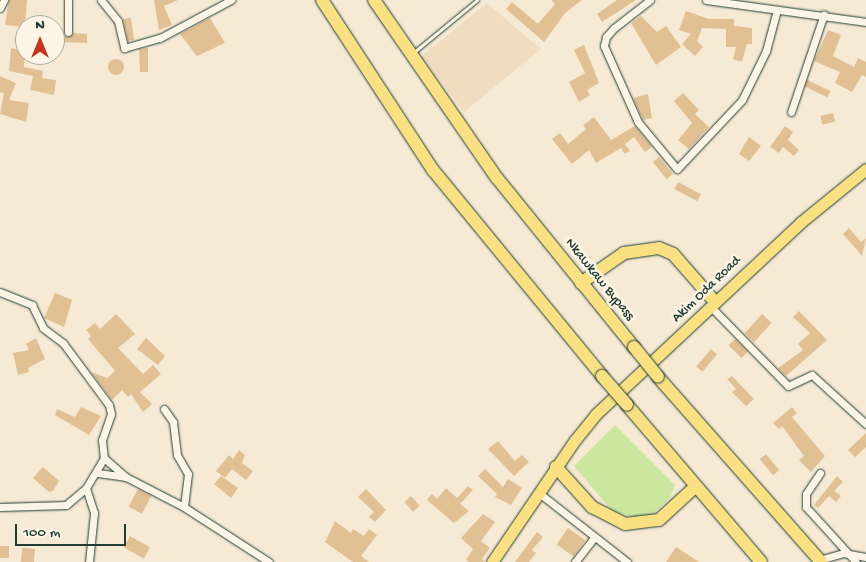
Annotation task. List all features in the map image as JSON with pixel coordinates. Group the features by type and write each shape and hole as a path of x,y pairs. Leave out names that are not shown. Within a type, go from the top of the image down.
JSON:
{"highway":[{"path":"322,0 433,170 627,406 761,562"},
{"name":"Nkawkaw Bypass","path":"374,0 410,55 498,178 581,283 658,377 820,561"},
{"path":"581,283 624,253 659,248 673,254 713,305"},
{"path":"556,467 592,507 625,524 659,520 695,487"}],"main road":[{"name":"Akim Oda Road","path":"492,562 574,440 801,222 866,168"}],"street":[{"path":"0,8 4,0"},
{"path":"68,0 68,32"},
{"path":"101,0 118,21 124,48 160,38 231,0"},
{"path":"650,0 614,28 606,37 604,46 638,122 677,170 742,100 766,51 777,10"},
{"path":"706,0 740,3 777,10 824,14 866,22"},
{"path":"791,112 824,14"},
{"path":"0,292 32,305 43,328 62,343 109,405 111,414 101,448 104,458 126,477 184,507 269,562"},
{"path":"713,305 788,386 812,375 866,424"},
{"path":"164,409 173,422 177,455 188,474 184,507"},
{"path":"0,507 55,508 66,505 86,488 98,473 104,458"},
{"path":"98,473 126,477"},
{"path":"820,473 806,494 806,507 856,562"},
{"path":"86,488 94,513 88,562"},
{"path":"540,493 594,539 627,562"},
{"path":"578,561 594,539"},
{"path":"820,561 850,554 866,557"}],"lane":[{"path":"410,55 476,0"}],"shaded area":[{"path":"487,3 541,49 464,112 421,56"}],"green space":[{"path":"615,425 675,485 670,498 653,514 637,518 612,511 574,466"}],"building":[{"path":"9,0 27,0 26,15 15,15 15,26 5,25"},
{"path":"154,0 178,0 164,6 172,25 159,30"},
{"path":"551,0 582,0 565,13 544,42 506,9 512,2 538,24 555,4"},
{"path":"617,0 636,0 602,22 597,14"},
{"path":"686,11 709,19 734,19 734,26 752,28 752,44 747,44 742,62 733,59 736,47 726,47 726,29 702,28 697,41 703,47 695,56 682,44 691,34 679,30"},
{"path":"641,16 657,32 666,26 681,47 656,65 631,23"},
{"path":"131,18 134,40 128,41 123,19"},
{"path":"210,18 225,43 197,56 180,34"},
{"path":"828,30 841,35 833,56 854,67 858,58 866,62 866,77 862,75 852,92 835,83 840,72 814,61"},
{"path":"73,33 87,34 87,43 65,42 65,36 68,37"},
{"path":"584,45 599,83 587,90 590,95 579,102 569,82 585,73 574,50"},
{"path":"11,48 15,49 15,65 24,65 24,67 43,71 42,78 56,80 54,95 30,90 33,76 9,71"},
{"path":"148,48 148,72 140,72 139,49"},
{"path":"113,59 119,59 124,64 122,73 113,75 108,70 108,64"},
{"path":"0,76 16,83 9,100 29,103 26,122 0,114 4,93 0,92"},
{"path":"807,80 831,91 828,97 804,86"},
{"path":"683,93 699,110 695,114 709,127 689,149 678,140 692,123 674,101"},
{"path":"648,94 652,118 643,120 633,98"},
{"path":"833,113 835,122 822,125 820,116"},
{"path":"594,117 611,140 635,126 652,147 645,152 634,137 625,144 630,151 625,154 621,148 596,163 589,150 572,164 552,139 560,133 568,144 586,129 583,125"},
{"path":"785,126 793,132 788,140 799,150 794,156 783,147 779,153 770,147"},
{"path":"749,137 761,146 749,161 739,154"},
{"path":"659,157 673,174 667,179 653,162"},
{"path":"678,182 701,194 697,201 674,189"},
{"path":"849,228 861,242 866,238 862,256 843,234"},
{"path":"55,293 72,300 64,327 44,318"},
{"path":"799,311 827,340 786,376 778,368 803,350 798,344 810,333 793,317"},
{"path":"116,314 135,334 118,348 143,374 153,365 161,374 140,392 152,404 143,412 131,394 128,397 122,390 112,400 91,372 107,378 115,371 88,339 91,336 86,330 95,323 100,329"},
{"path":"762,314 772,323 754,342 745,333"},
{"path":"36,338 45,359 28,368 29,372 18,375 13,353 29,350 26,344"},
{"path":"146,338 165,356 158,365 137,349"},
{"path":"735,339 748,352 741,358 729,345"},
{"path":"711,349 717,354 702,372 696,367"},
{"path":"732,376 754,399 746,406 732,392 736,389 727,379"},
{"path":"81,407 101,416 89,435 55,415 57,409 75,417"},
{"path":"792,407 797,413 792,417 825,456 811,472 799,460 804,456 782,426 779,429 773,423"},
{"path":"866,433 866,447 855,457 848,450"},
{"path":"498,441 515,461 522,455 529,462 514,476 488,449"},
{"path":"239,450 245,455 242,463 253,471 246,480 232,469 225,478 216,471 229,455 233,459"},
{"path":"766,454 779,470 773,475 760,459"},
{"path":"43,467 59,481 53,491 49,492 33,478"},
{"path":"485,469 503,487 508,479 522,488 511,505 495,497 497,494 478,476"},
{"path":"221,476 238,488 231,498 214,484"},
{"path":"837,476 843,482 834,491 841,496 836,502 829,496 818,508 814,505"},
{"path":"468,486 473,490 460,504 469,511 454,523 427,500 432,494 437,499 446,488 457,498"},
{"path":"138,489 151,496 142,514 129,507"},
{"path":"366,489 386,510 375,522 369,517 374,512 358,497"},
{"path":"411,496 420,506 413,512 404,502"},
{"path":"483,514 495,522 481,541 490,548 482,559 485,562 469,562 466,560 473,549 461,538"},
{"path":"335,521 351,533 353,529 364,536 369,529 377,535 361,556 369,562 353,562 325,542"},
{"path":"568,528 585,540 574,556 557,544"},
{"path":"537,532 543,537 532,550 536,553 529,562 515,562"},
{"path":"130,536 150,547 144,559 124,547"},
{"path":"0,546 9,546 9,558 0,558"},
{"path":"676,547 699,562 666,562"},
{"path":"22,548 35,549 34,562 21,562"}]}
